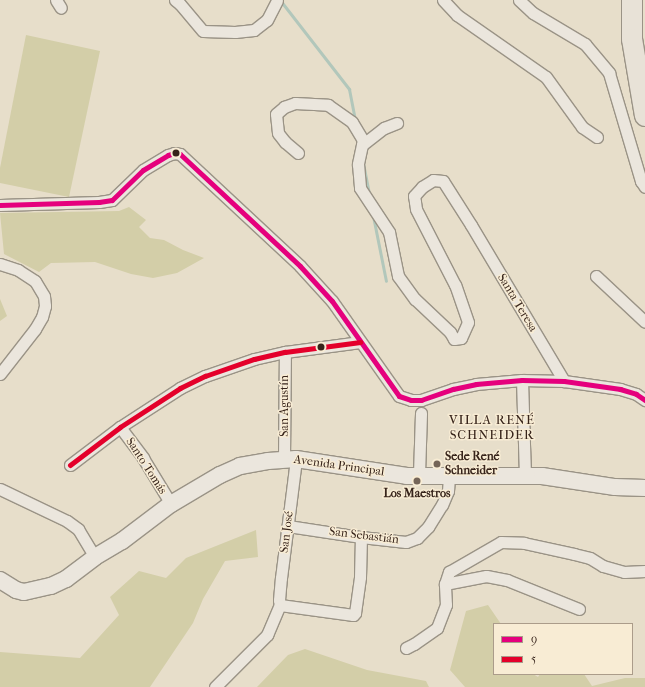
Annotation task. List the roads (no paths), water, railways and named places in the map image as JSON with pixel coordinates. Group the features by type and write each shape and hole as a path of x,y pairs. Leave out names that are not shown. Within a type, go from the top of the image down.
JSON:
{"highway":[{"path":"632,0 632,39 645,116"}],"street":[{"path":"175,0 203,31 236,32 254,30 267,20 277,0"},
{"path":"443,0 457,15 546,77 582,128 597,137"},
{"path":"519,0 533,13 585,44 609,73 641,181 645,187"},
{"path":"298,153 278,133 276,122 276,114 284,107 295,103 328,105 352,122 363,140 362,145"},
{"path":"362,145 384,128 397,123"},
{"name":"Santa Teresa","path":"362,145 358,164 360,188 389,232 398,276 415,299 450,332 454,339 461,338 468,322 446,265 416,209 414,196 417,190 433,180 443,181 564,381"},
{"path":"0,205 112,200 143,170 168,155 174,153 180,154 300,266 332,301 399,396 411,400 421,400 453,389 476,384 522,380 564,381 620,389 636,394 645,400"},
{"path":"0,264 18,270 35,281 44,296 45,306 42,317 35,329 0,374"},
{"path":"596,276 645,322"},
{"path":"70,465 120,428 180,388 192,382 254,359 285,352 360,342"},
{"name":"San Agustín","path":"285,352 290,459"},
{"path":"522,380 525,476"},
{"path":"419,474 421,413"},
{"name":"Santo Tomás","path":"120,428 142,458 171,504"},
{"name":"Avenida Principal","path":"0,580 16,590 24,592 35,591 66,579 95,556 122,541 171,504 220,475 240,466 290,459 407,476 419,474 449,477 542,476 615,487 645,488"},
{"name":"San José","path":"280,605 281,578 288,526 290,459"},
{"name":"San Sebastián","path":"288,526 361,538 406,542 417,538 428,528 442,505 448,491 449,477"},
{"path":"0,489 67,521 78,529 95,556"},
{"path":"215,687 266,635 280,605 353,615 355,613 360,578 361,538"},
{"path":"406,648 437,628 446,605 445,584 449,572 501,542 524,543 574,554 590,558 603,566 624,572 645,571"},
{"path":"445,584 486,576 507,580 579,608"}],"waterway":[{"path":"280,0 349,89 355,120"},
{"path":"363,163 369,195"},
{"path":"373,216 386,281"}],"place":[{"name":"Sede René Schneider","path":"437,464"},
{"name":"Los Maestros","path":"417,481"}],"district":[{"name":"VILLA RENÉ SCHNEIDER","path":"492,428"}]}
